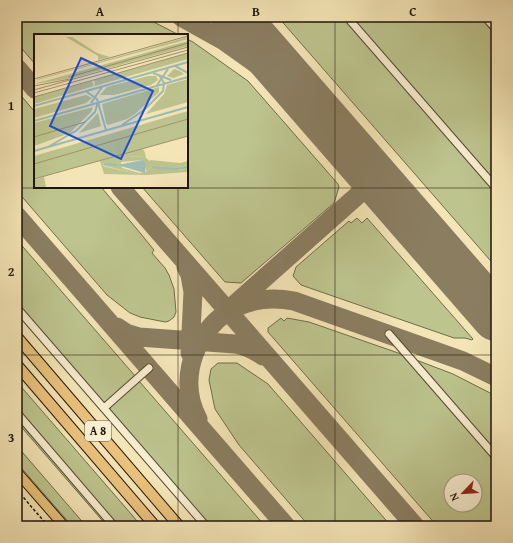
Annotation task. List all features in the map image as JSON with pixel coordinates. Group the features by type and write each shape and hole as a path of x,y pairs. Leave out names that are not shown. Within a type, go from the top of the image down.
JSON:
{"highway":[{"name":"A 8","path":"17,337 179,526"},
{"name":"A 8","path":"17,365 155,526"},
{"path":"142,510 150,526"}],"main road":[{"path":"17,472 64,526"}],"lane":[{"path":"347,17 496,188"},
{"path":"485,17 496,29"},
{"path":"17,308 206,526"},
{"path":"389,334 496,457"},
{"path":"104,408 149,368"},
{"path":"17,413 114,526"}],"path":[{"path":"17,490 48,526"}],"green space":[{"path":"17,17 144,17 177,34 34,34 34,63 17,43"},
{"path":"278,17 345,17 496,190 496,267"},
{"path":"349,17 480,17 496,36 496,186"},
{"path":"188,40 248,81 339,187 334,203 241,283 225,282 143,188 188,188"},
{"path":"17,91 34,111 34,188 102,188 154,250 152,253 169,275 174,289 176,312 174,317 165,322 140,317 130,313 107,295 17,191"},
{"path":"357,218 362,223 367,218 473,339 472,340 465,338 454,338 301,285 293,276 296,267 349,221 351,223"},
{"path":"17,240 136,377 108,402 102,402 17,306"},
{"path":"281,318 284,321 287,318 309,322 404,355 496,461 496,526 437,526 268,332 268,328"},
{"path":"411,358 453,374 496,396 496,455"},
{"path":"218,363 237,363 268,384 391,526 309,526 239,445 215,409 209,380 211,369"},
{"path":"139,381 265,526 208,526 109,410 111,406"},
{"path":"17,382 141,526 107,526 17,422"},
{"path":"17,446 86,526 72,526 17,463"}],"taxiway":[{"path":"181,17 224,41 301,93"},
{"path":"17,68 34,88"},
{"path":"198,419 190,393 190,367 194,354 207,331 216,321 376,179"},
{"path":"121,188 415,526"},
{"path":"17,216 286,526"},
{"path":"186,267 190,275 193,292 190,353"},
{"path":"237,307 265,299 294,301 463,361 496,377"},
{"path":"117,327 126,333 139,337 235,344 250,348 263,356"}],"runway":[{"path":"235,17 496,317"}]}
